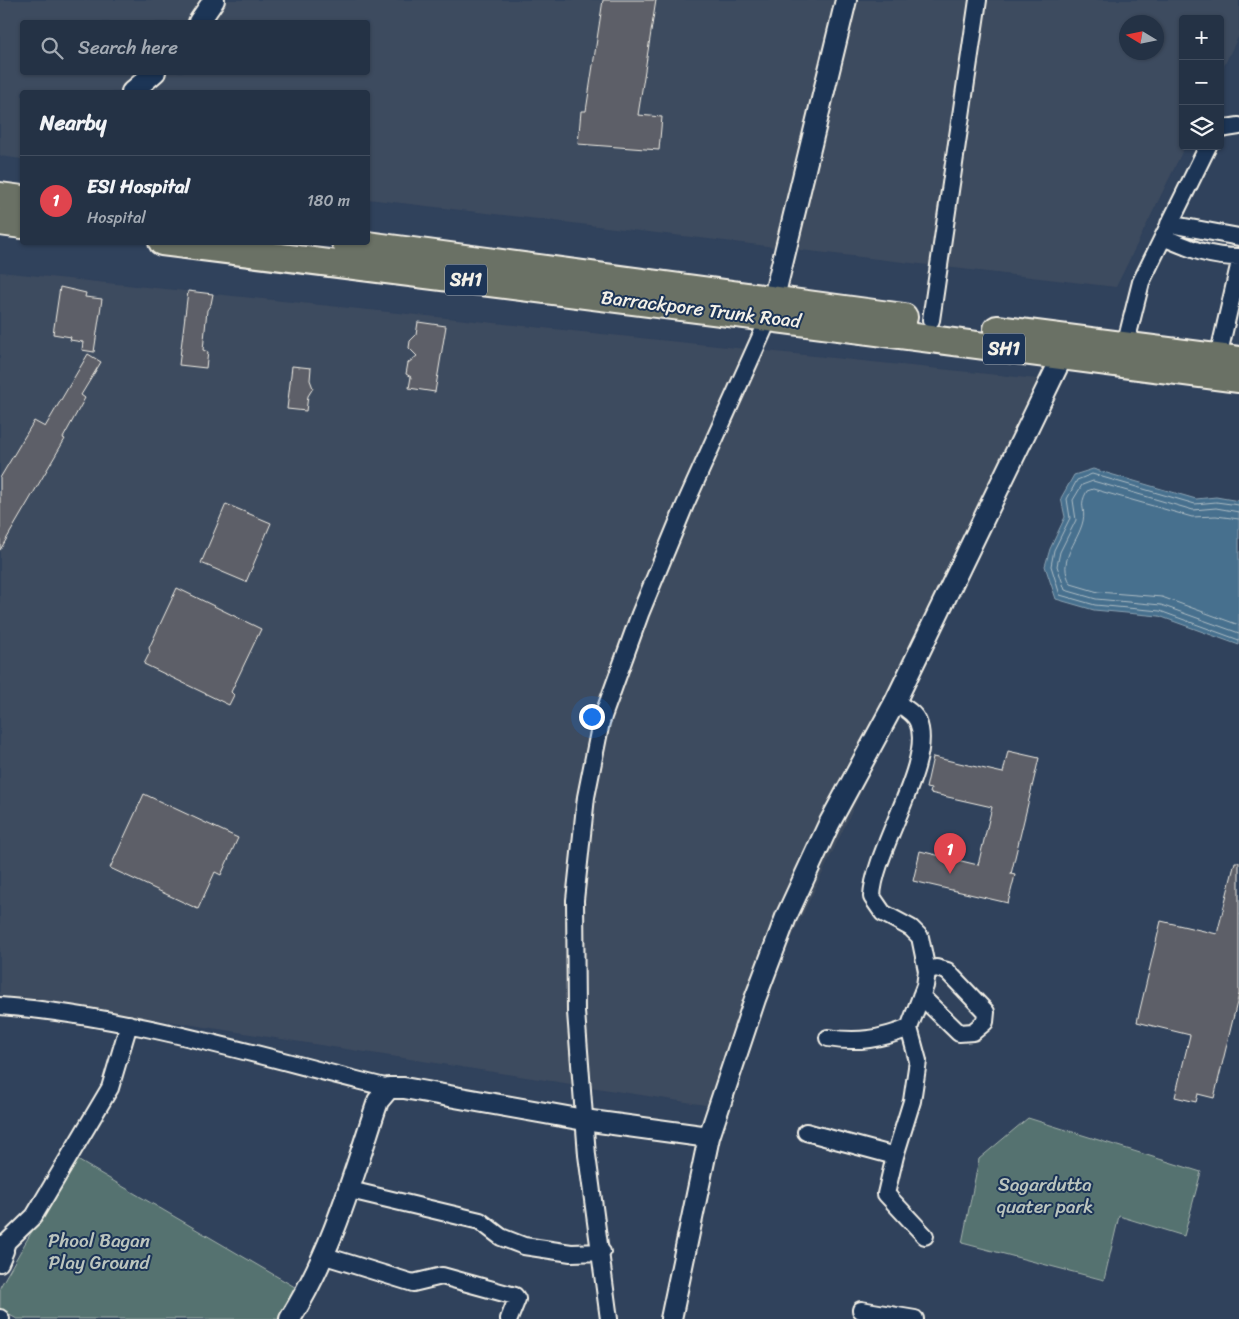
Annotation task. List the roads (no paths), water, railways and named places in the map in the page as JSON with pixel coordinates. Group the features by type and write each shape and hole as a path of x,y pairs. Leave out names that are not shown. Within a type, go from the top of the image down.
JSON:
{"main road":[{"path":"0,196 20,199"},
{"path":"0,222 20,225"},
{"name":"Barrackpore Trunk Road","path":"190,245 771,308 931,320 1064,347 1125,346 1228,368"},
{"name":"Barrackpore Trunk Road","path":"364,245 771,308 1228,368"}],"street":[{"path":"200,20 214,0"},
{"path":"609,1319 602,1252 587,1155 576,1012 575,900 585,806 601,722 640,614 685,505 771,308 846,0"},
{"path":"931,320 978,0"},
{"path":"134,90 152,75"},
{"path":"1224,128 1233,125 1239,126"},
{"path":"1125,346 1141,282 1206,150"},
{"path":"1166,230 1239,237"},
{"path":"1166,230 1200,253 1216,257 1239,257"},
{"path":"1228,368 1239,266"},
{"path":"671,1319 709,1137 755,999 786,917 829,824 895,702 1064,347"},
{"path":"895,702 917,720 921,743 875,879 872,897 884,914 911,928 920,937 927,971 921,996 909,1028 918,1064 910,1112 894,1156 886,1194 925,1236"},
{"path":"921,996 959,1033 973,1032 985,1022 986,1012 946,970 936,968 927,971"},
{"path":"0,1006 66,1013 129,1024 389,1088 404,1088 584,1120 709,1137"},
{"path":"2,1252 7,1242 34,1216 110,1088 129,1024"},
{"path":"828,1038 857,1041 872,1040 909,1028"},
{"path":"290,1319 312,1285 325,1256 350,1190 378,1101 389,1088"},
{"path":"806,1132 894,1156"},
{"path":"350,1190 480,1222 501,1237 524,1246 571,1253 602,1252"},
{"path":"325,1256 413,1283 442,1276 515,1296 517,1299 509,1319"},
{"path":"861,1310 914,1319"}],"water":[{"path":"1093,469 1196,499 1216,497 1239,501 1239,645 1159,616 1094,610 1056,599 1045,566 1050,549 1065,517 1061,498 1074,475"}],"place":[{"name":"ESI Hospital","path":"950,874"}],"park label":[{"name":"Sagardutta quater park","path":"1045,1195"},
{"name":"Phool Bagan Play Ground","path":"99,1251"}]}
